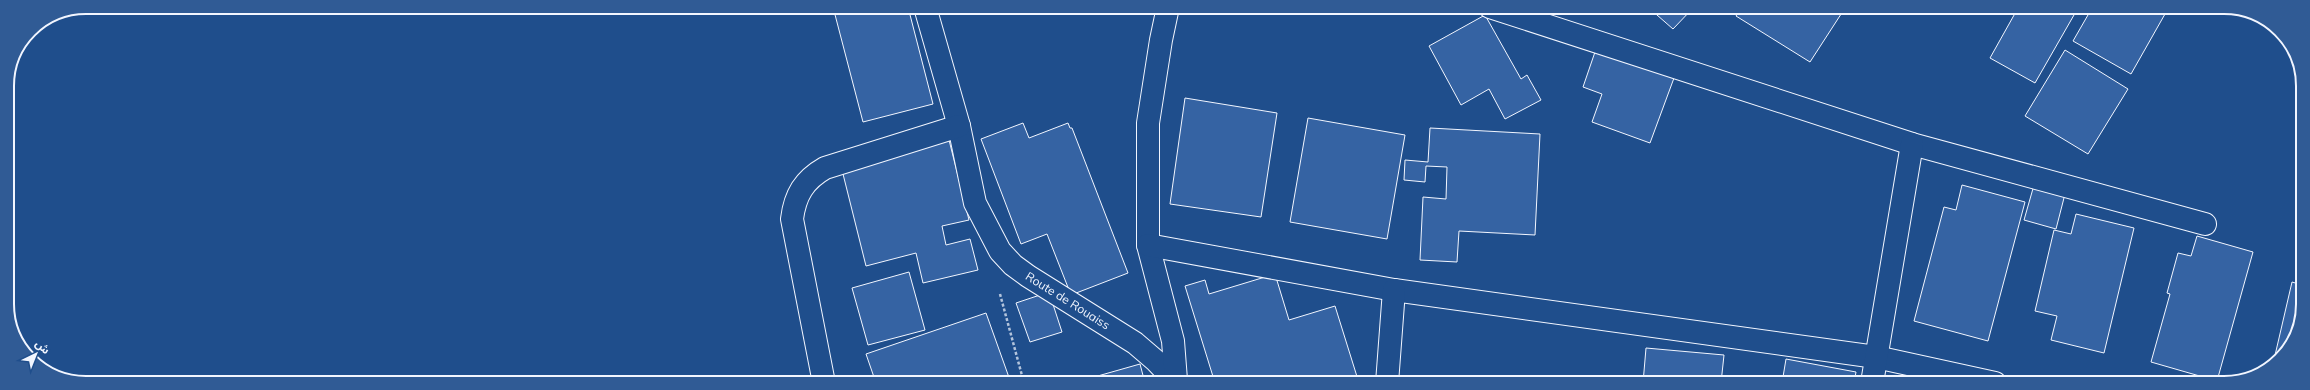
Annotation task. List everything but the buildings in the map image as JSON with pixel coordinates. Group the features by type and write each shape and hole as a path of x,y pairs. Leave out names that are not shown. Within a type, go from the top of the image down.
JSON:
{"street":[{"name":"Route de Rouaiss","path":"927,14 959,126 975,203 1000,250 1013,265 1067,302 1135,344 1170,376"},
{"path":"1167,14 1148,123 1148,246 1173,341 1176,376"},
{"path":"1509,14 1912,144 2205,224"},
{"path":"823,376 792,219 794,202 801,188 812,176 825,168 959,126"},
{"path":"1873,376 1912,144"},
{"path":"1148,246 1394,290 1876,357 1963,376"},
{"path":"1388,376 1394,290"}]}
